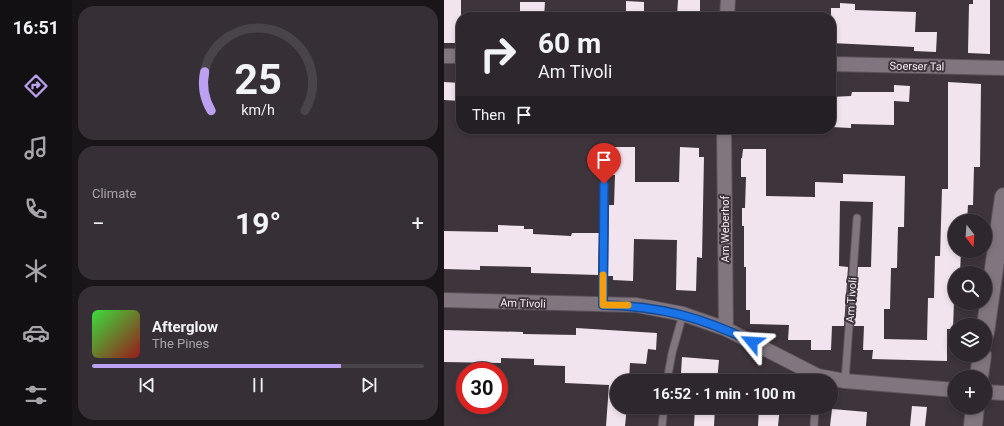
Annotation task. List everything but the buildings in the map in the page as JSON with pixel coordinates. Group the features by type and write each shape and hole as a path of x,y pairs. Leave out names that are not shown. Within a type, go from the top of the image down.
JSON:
{"street":[{"path":"727,12 728,0"},
{"path":"444,56 456,56"},
{"name":"Soerser Tal","path":"836,64 1004,68"},
{"name":"Am Weberhof","path":"724,134 726,329"},
{"path":"987,318 1004,197"},
{"name":"Am Tivoli","path":"444,300 636,305 683,314 726,329 810,374"},
{"name":"Am Tivoli","path":"838,380 948,389"},
{"path":"992,392 1004,393"},
{"path":"973,426 974,414"}],"lane":[{"path":"603,305 604,184"},
{"name":"Am Tivoli","path":"845,381 856,218"},
{"path":"668,374 672,353 683,314"},
{"path":"662,426 663,414"},
{"path":"814,426 815,414"}],"slow traffic":[{"path":"603,275 603,305 628,305"}],"route":[{"path":"604,184 603,305 636,305 683,314 726,329 752,342"}]}
